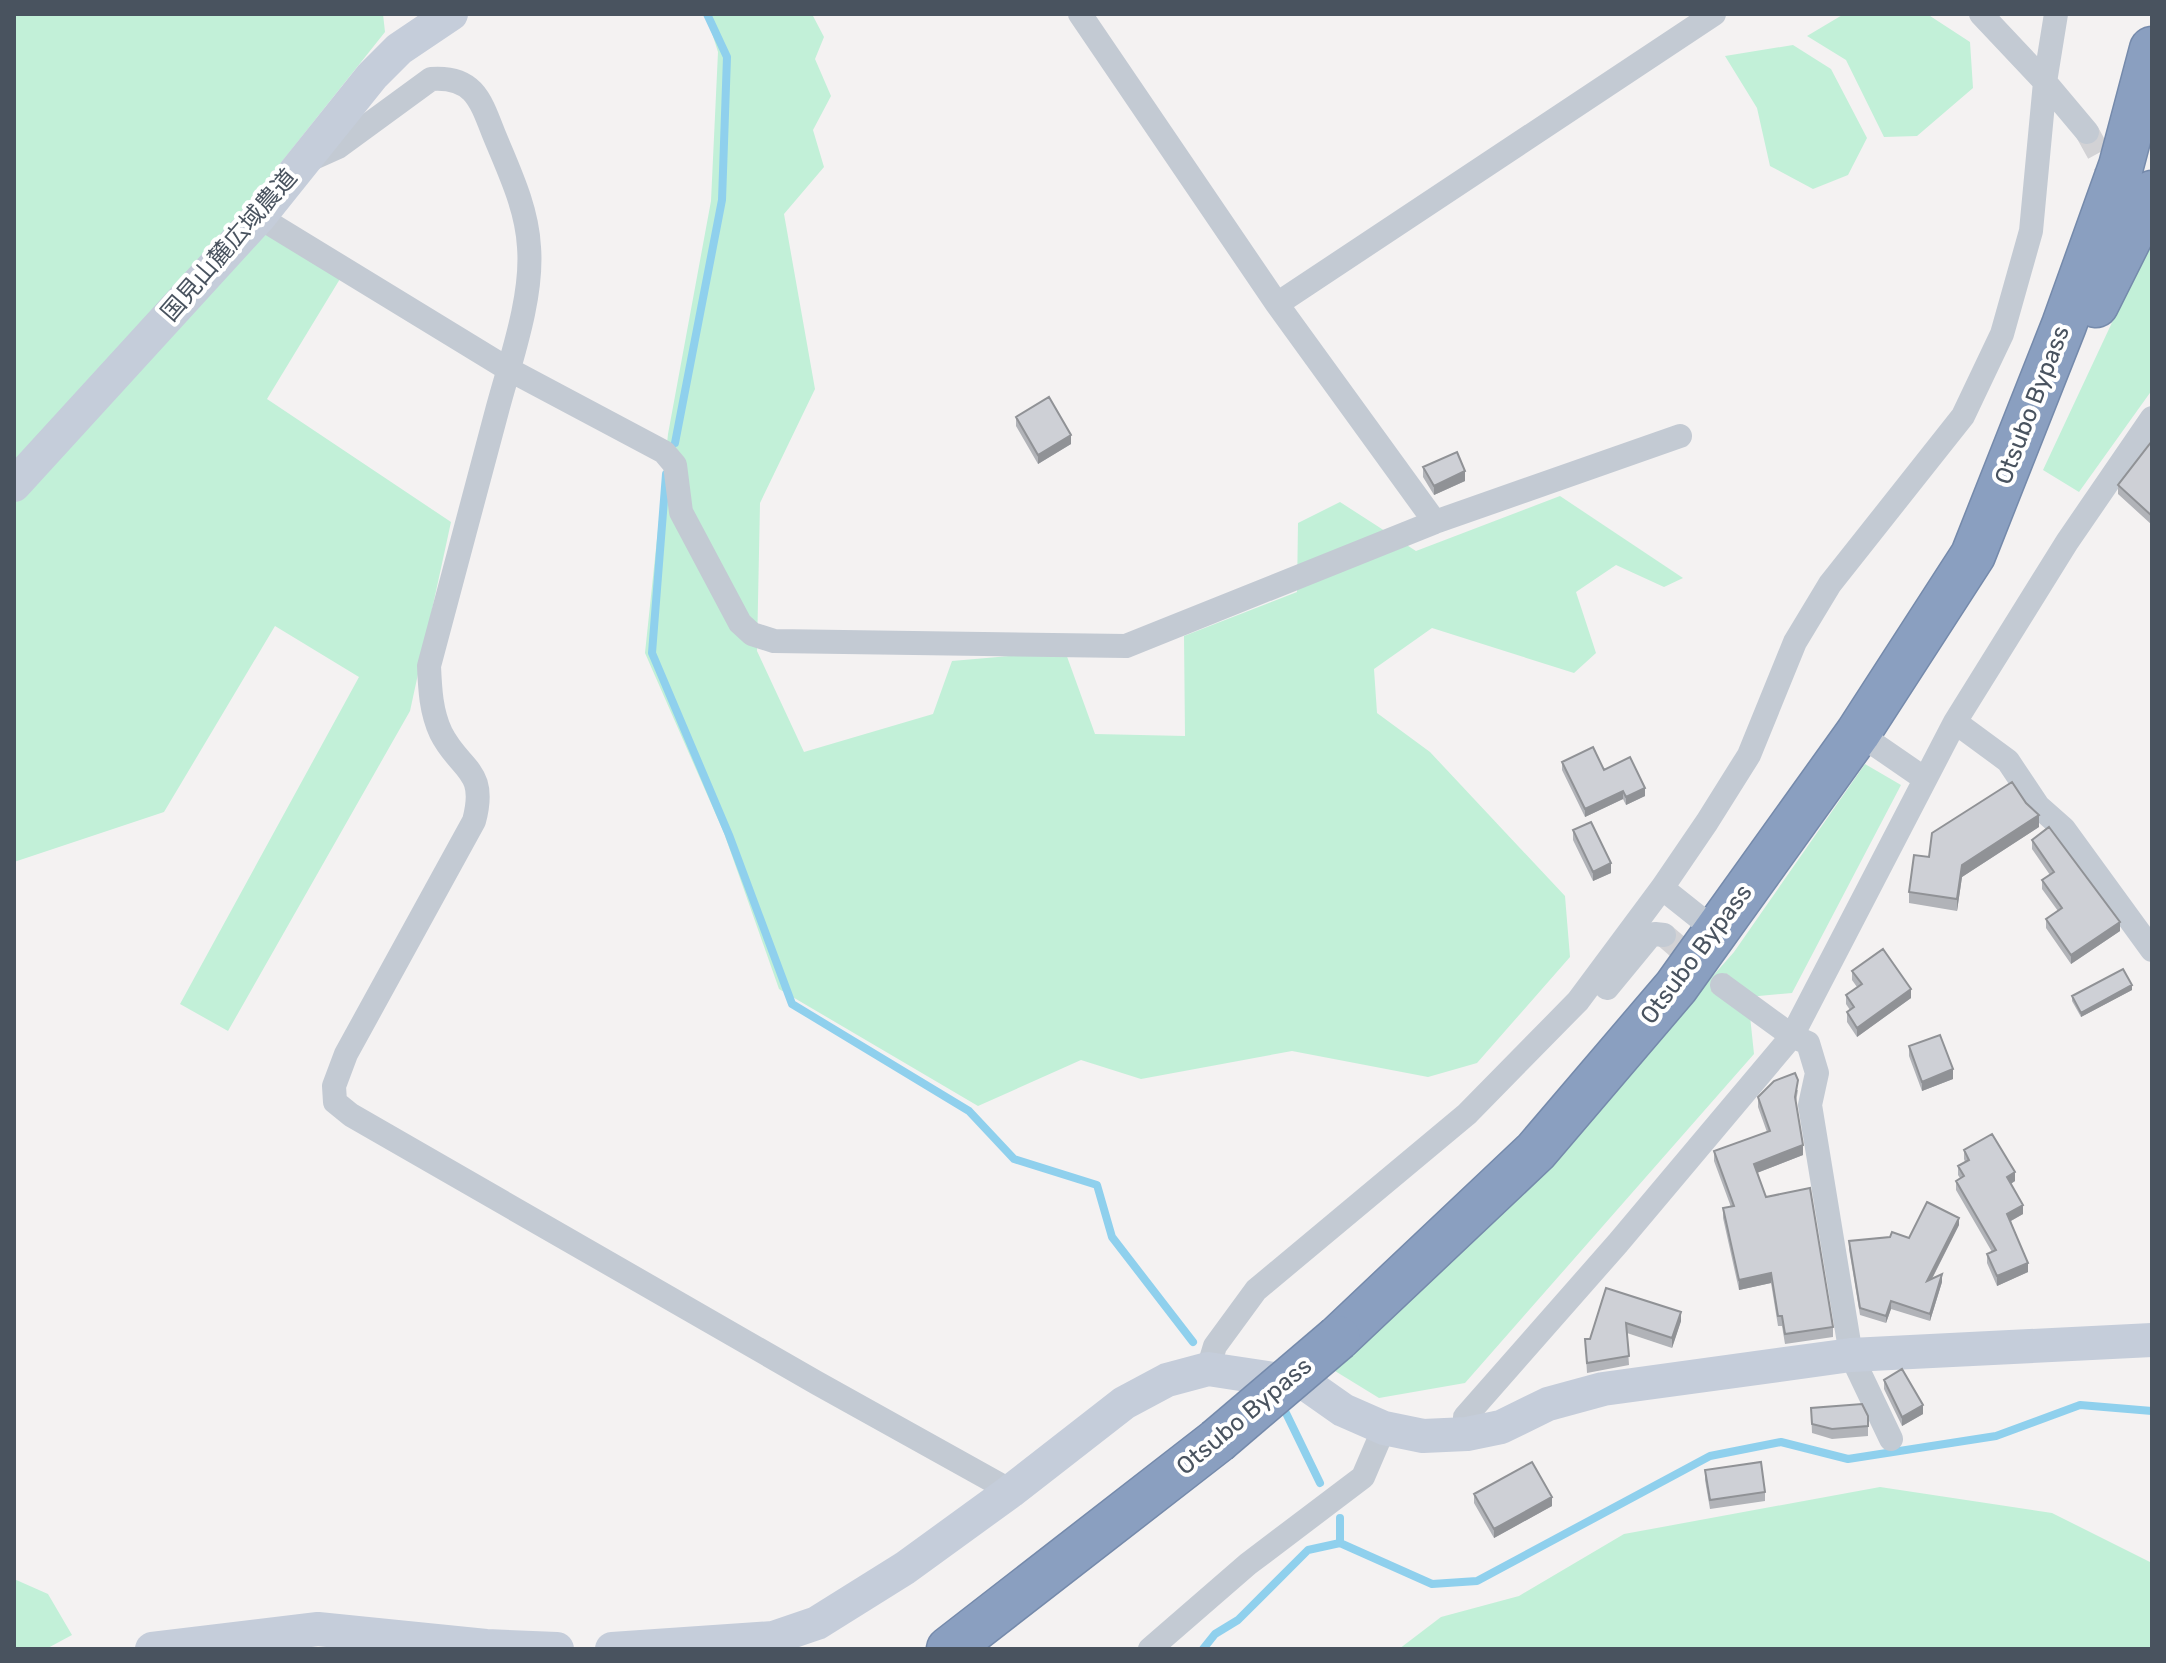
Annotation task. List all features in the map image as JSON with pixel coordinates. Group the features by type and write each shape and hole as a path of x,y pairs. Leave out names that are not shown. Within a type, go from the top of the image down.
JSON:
{"highway":[{"name":"Otsubo Bypass","path":"949,1649 1217,1441 1338,1338 1536,1151 1676,987 1858,733 1973,555 2064,325 2121,166 2152,49"},
{"path":"1973,555 2152,193"}],"street":[{"name":"国見山麓広域農道","path":"14,485 259,217 372,76 399,49 451,14"},
{"path":"1080,14 1277,304 1435,522"},
{"path":"1277,304 1714,14"},
{"path":"1981,14 2087,132"},
{"path":"1208,1369 1215,1346 1256,1290 1467,1114 1578,1001 1662,888 1749,755 1795,642 1830,584 1963,416 2002,334 2031,231 2045,82 2056,14"},
{"path":"299,165 338,147 431,79 447,78 467,85 481,101 519,196 530,246 529,285 429,666 430,699 442,734 475,779 480,799 474,821 346,1054 334,1086 335,1102 351,1115 598,1258 1011,1491"},
{"path":"259,217 508,369 664,452 675,465 681,512 740,623 752,634 774,641 1126,646 1435,522 1680,436"},
{"path":"1467,1434 1465,1417 1618,1243 1792,1036 1955,722 2067,542 2152,418"},
{"path":"1955,722 2008,761 2038,806 2064,829 2152,950"},
{"path":"1858,733 1925,779"},
{"path":"1662,888 1716,931"},
{"path":"1578,1001 1595,1001 1649,937 1664,935"},
{"path":"1722,985 1792,1036 1808,1043 1817,1073 1810,1105 1851,1355 1891,1439"},
{"path":"612,1649 773,1638 817,1623 905,1568 1124,1403 1167,1380 1208,1369 1306,1384 1343,1410 1384,1428 1423,1436 1467,1434 1501,1427 1548,1404 1603,1389 1851,1355 2152,1340"},
{"path":"1150,1649 1248,1564 1363,1477 1384,1428"},
{"path":"152,1649 318,1629 486,1646 557,1649"}],"green space":[{"path":"14,14 383,14 385,32 252,199 346,269 267,399 451,522 410,711 228,1031 180,1004 359,677 275,626 164,812 14,862"},
{"path":"706,14 812,14 824,37 815,59 831,96 813,130 824,167 784,214 815,389 760,503 757,651 804,752 933,714 952,661 1065,651 1095,734 1185,736 1184,636 1297,592 1298,523 1340,502 1416,551 1560,496 1683,578 1664,587 1616,565 1576,592 1596,653 1574,673 1432,628 1374,669 1377,713 1430,752 1565,896 1570,957 1477,1063 1428,1077 1292,1051 1141,1079 1081,1060 978,1106 779,989 724,833 645,653 668,434 711,201 718,52"},
{"path":"1844,14 1927,14 1970,42 1973,88 1917,136 1884,137 1846,60 1807,36"},
{"path":"1793,45 1831,69 1867,138 1848,175 1813,189 1770,166 1757,108 1725,56"},
{"path":"2152,237 2152,390 2079,492 2043,470"},
{"path":"1865,764 1901,785 1792,993 1748,997 1754,1054 1465,1383 1379,1398 1335,1371 1545,1166 1734,952"},
{"path":"1880,1487 2052,1513 2152,1563 2152,1649 1399,1649 1441,1617 1519,1596 1624,1534"},
{"path":"14,1579 48,1594 72,1635 46,1649 14,1649"}],"building":[{"path":"1049,397 1071,435 1038,455 1016,417"},
{"path":"2152,441 2152,516 2118,485"},
{"path":"1457,452 1465,471 1434,486 1423,467"},
{"path":"1593,747 1604,770 1630,757 1645,788 1626,797 1623,791 1585,809 1562,762"},
{"path":"2012,782 2026,803 2039,815 1962,865 1957,899 1909,892 1914,855 1929,857 1932,833"},
{"path":"1591,822 1611,863 1593,872 1573,830"},
{"path":"2049,827 2120,922 2071,955 2046,919 2062,908 2042,880 2054,872 2032,840"},
{"path":"1883,949 1911,989 1857,1028 1847,1012 1854,1007 1846,995 1862,984 1852,971"},
{"path":"2123,969 2132,985 2081,1013 2072,996"},
{"path":"1940,1035 1953,1069 1922,1082 1909,1046"},
{"path":"1795,1073 1798,1080 1795,1097 1803,1145 1754,1164 1766,1197 1810,1188 1833,1327 1785,1334 1782,1316 1778,1316 1771,1273 1739,1280 1723,1208 1734,1206 1714,1151 1770,1131 1758,1097 1774,1081"},
{"path":"1992,1134 2015,1172 2007,1177 2023,1205 2007,1214 2028,1263 1997,1276 1987,1254 1996,1250 1956,1181 1964,1176 1958,1166 1969,1160 1964,1150"},
{"path":"1927,1202 1959,1218 1927,1281 1942,1274 1930,1314 1891,1301 1886,1316 1860,1308 1849,1241 1890,1237 1892,1232 1909,1238"},
{"path":"1606,1288 1681,1312 1672,1338 1626,1323 1629,1356 1587,1363 1585,1339 1590,1339"},
{"path":"1902,1369 1923,1405 1902,1417 1884,1380"},
{"path":"1862,1404 1868,1416 1868,1426 1832,1429 1812,1424 1811,1408"},
{"path":"1532,1462 1552,1497 1494,1529 1474,1494"},
{"path":"1761,1462 1765,1492 1710,1500 1705,1470"}],"waterway":[{"path":"675,443 722,200 727,57 707,14"},
{"path":"666,474 652,653 729,835 792,1004 969,1111 1014,1159 1097,1185 1112,1237 1193,1342"},
{"path":"1203,1649 1215,1634 1238,1620 1308,1550 1340,1543 1432,1584 1477,1581 1710,1456 1781,1442 1848,1459 1996,1436 2080,1405 2152,1411"},
{"path":"1279,1407 1285,1411 1320,1483"},
{"path":"1340,1518 1340,1543"}],"tunnel":[{"path":"2087,132 2117,186"},
{"path":"1664,935 1722,985"}]}
